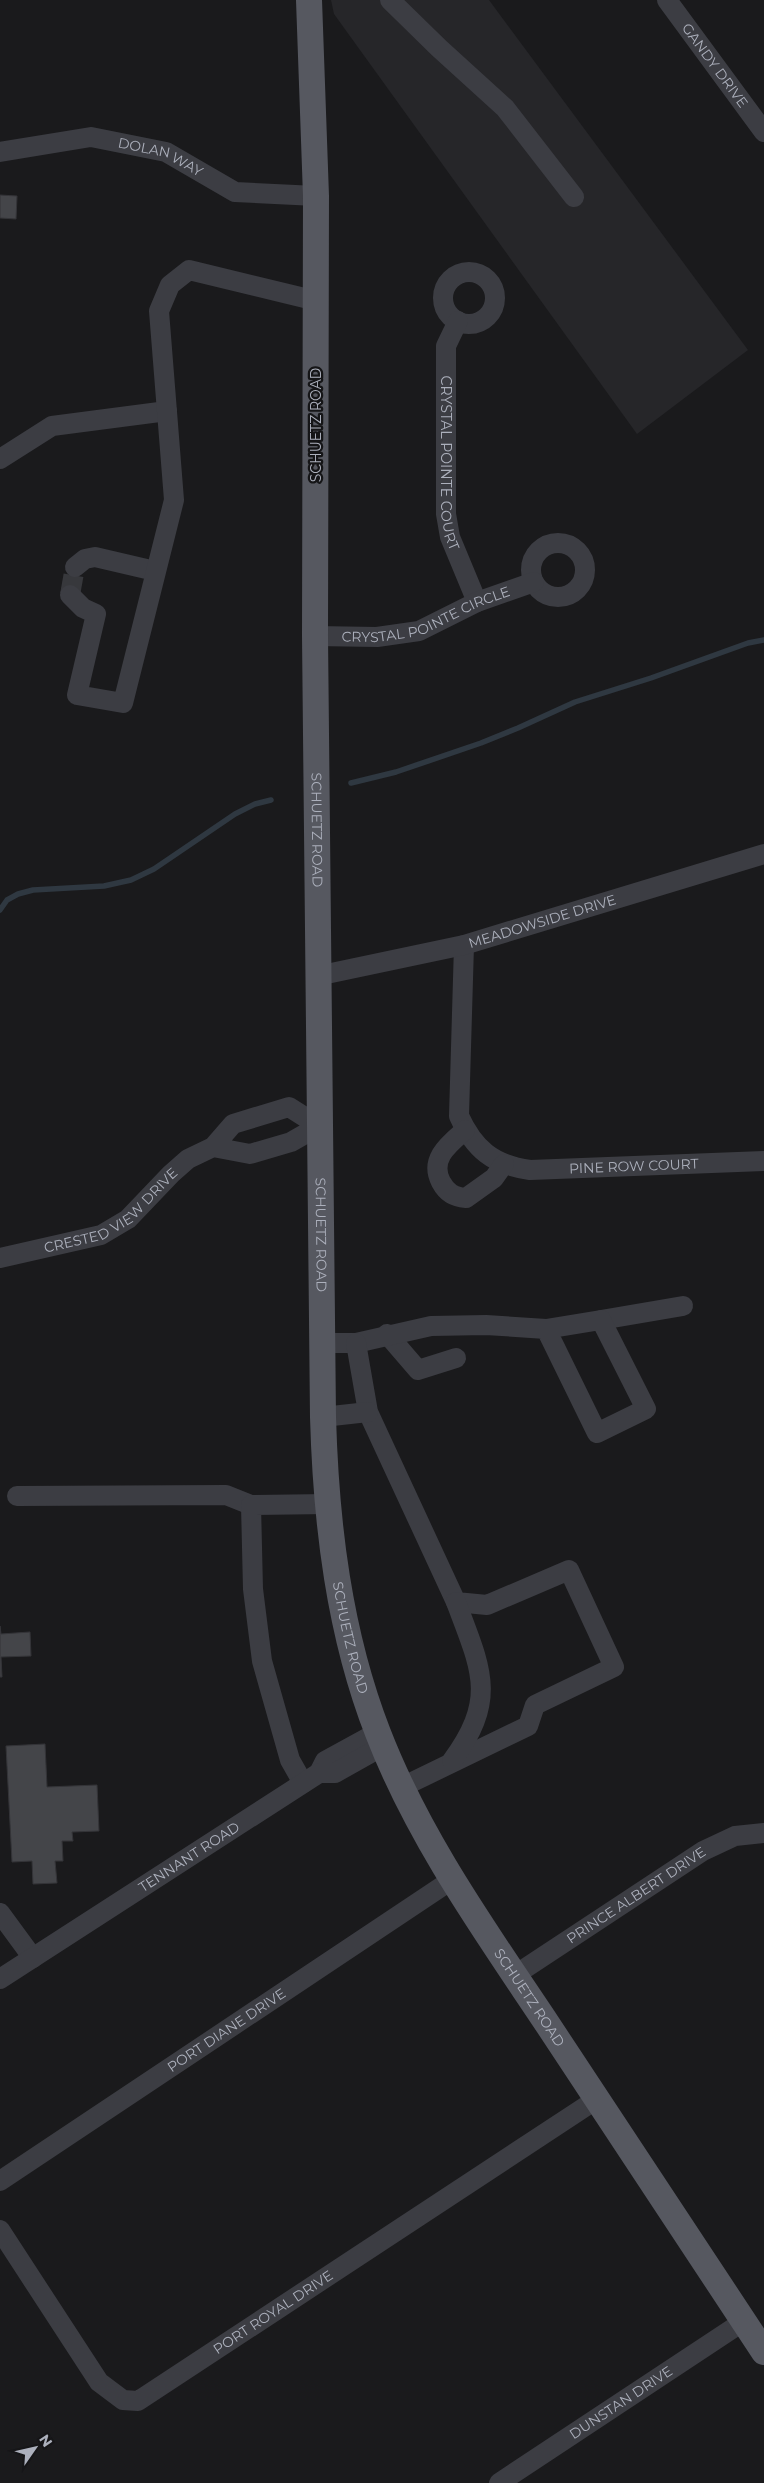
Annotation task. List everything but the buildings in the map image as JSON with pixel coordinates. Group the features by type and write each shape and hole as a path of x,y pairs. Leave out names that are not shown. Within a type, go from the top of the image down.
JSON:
{"main road":[{"name":"SCHUETZ ROAD","path":"309,0 316,196 314,636 323,1417 328,1504 335,1572 352,1646 381,1739 402,1787 452,1879 764,2352"}],"street":[{"path":"390,0 439,48 506,108 574,198"},
{"name":"GANDY DRIVE","path":"666,0 764,132"},
{"name":"DOLAN WAY","path":"0,152 91,138 166,152 235,192 316,196"},
{"path":"70,595 83,608 96,614 77,695 122,703 174,500 159,311 170,285 189,270 317,301"},
{"name":"CRYSTAL POINTE COURT","path":"458,321 446,346 446,514 450,537 477,602"},
{"path":"0,458 52,426 167,411"},
{"path":"75,567 85,559 96,557 155,571"},
{"name":"CRYSTAL POINTE CIRCLE","path":"314,636 377,638 419,631 477,602 534,582"},
{"name":"MEADOWSIDE DRIVE","path":"317,976 464,945 764,854"},
{"name":"PINE ROW COURT","path":"464,945 459,1116 465,1130 485,1154 511,1168 530,1170 764,1162"},
{"name":"CRESTED VIEW DRIVE","path":"0,1258 101,1235 128,1219 188,1159 213,1148 233,1124 289,1107 319,1126"},
{"path":"213,1148 250,1154 291,1142 319,1126"},
{"path":"465,1130 447,1146 438,1162 436,1172 444,1188 455,1197 466,1198 494,1178 504,1164"},
{"path":"323,1343 356,1343 387,1334 430,1326 486,1325 546,1329 684,1306"},
{"path":"546,1329 597,1433 646,1409 602,1320"},
{"path":"387,1334 418,1370 456,1358"},
{"path":"356,1343 368,1412 456,1602 481,1677 480,1710 469,1738 450,1763"},
{"path":"323,1417 368,1412"},
{"path":"17,1496 226,1495 251,1505 328,1504"},
{"path":"251,1505 253,1589 262,1661 290,1760 311,1778"},
{"path":"402,1787 528,1726 534,1705 614,1667 569,1570 487,1605 456,1602"},
{"name":"TENNANT ROAD","path":"0,1979 311,1778 325,1761 381,1739"},
{"name":"PRINCE ALBERT DRIVE","path":"515,1976 702,1851 735,1836 764,1833"},
{"name":"PORT DIANE DRIVE","path":"0,2181 452,1879"},
{"path":"0,1913 32,1958"},
{"name":"PORT ROYAL DRIVE","path":"0,2230 99,2382 110,2393 123,2400 138,2401 597,2099"},
{"name":"DUNSTAN DRIVE","path":"499,2483 744,2321"}],"shaded area":[{"path":"331,0 489,0 748,350 637,434 334,14"}],"waterway":[{"path":"351,783 396,772 481,743 575,702 651,678 748,643 764,640"},
{"path":"0,910 7,900 18,894 33,890 104,886 131,880 154,869 235,814 255,804 271,800"}],"tunnel":[{"path":"70,595 75,567"}]}
